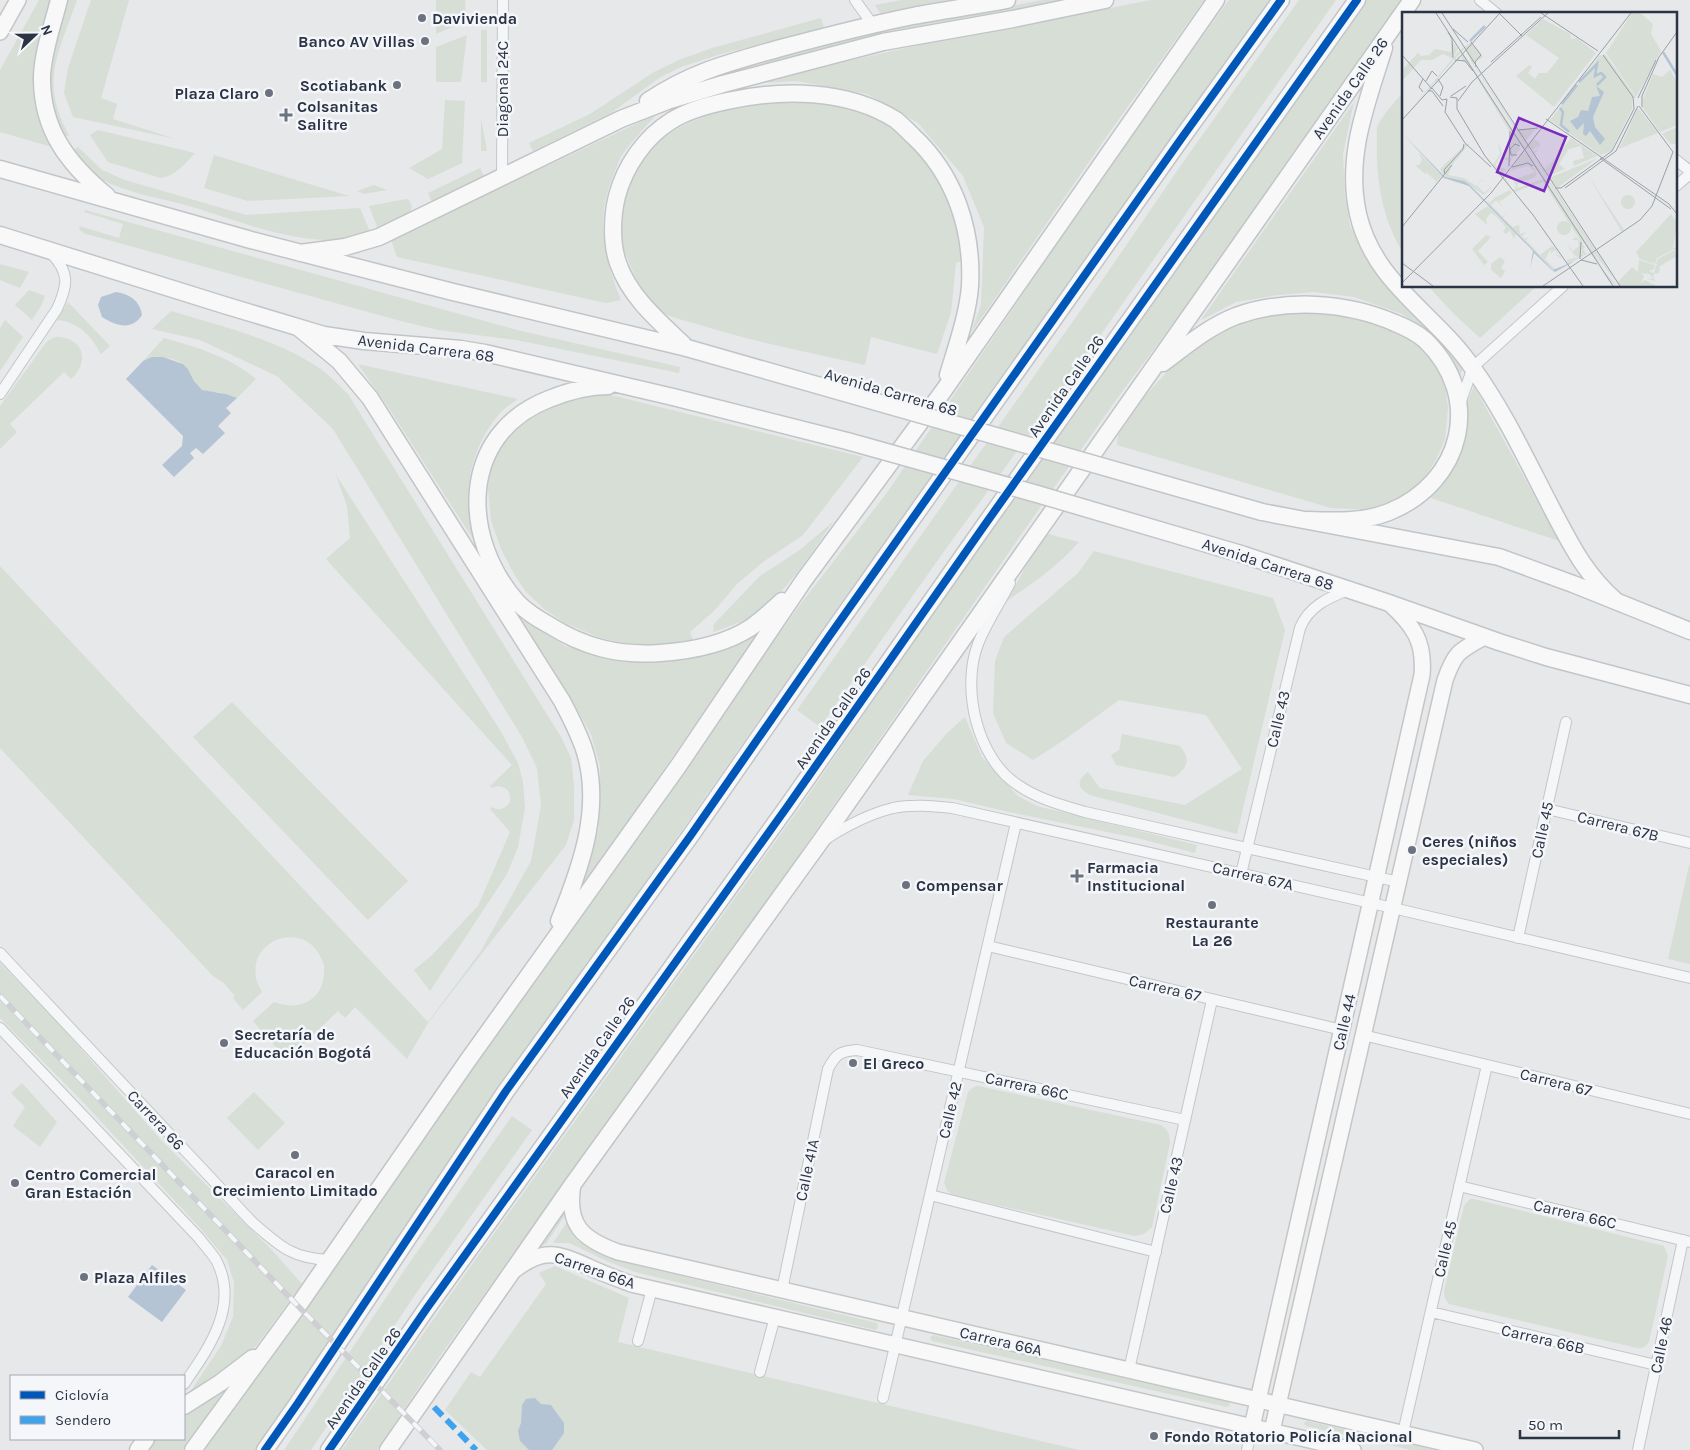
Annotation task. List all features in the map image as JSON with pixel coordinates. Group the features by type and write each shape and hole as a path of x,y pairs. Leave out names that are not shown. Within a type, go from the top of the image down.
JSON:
{"main road":[{"path":"59,0 42,74 43,98 48,119 60,147 73,166 113,201"},
{"path":"621,119 675,84 714,67 873,25 1007,0"},
{"path":"300,253 345,247 379,237 621,119 670,100 722,84 883,42 1013,19 1105,0"},
{"path":"193,1450 679,765 804,580 944,390 1216,0"},
{"path":"265,1450 506,1091 691,835 1180,139 1281,0"},
{"name":"Avenida Calle 26","path":"329,1450 428,1308 787,807 978,533 1357,0"},
{"name":"Avenida Calle 26","path":"1404,12 1412,0"},
{"name":"Avenida Calle 26","path":"388,1450 573,1184 820,842 1402,15"},
{"path":"1389,34 1357,137 1354,168 1355,194 1364,234 1386,274 1473,367 1499,409 1574,550 1596,582 1616,602"},
{"path":"686,348 634,293 617,261 614,238 616,202 621,183 632,161 646,142 662,127 680,116 701,107 740,98 779,94 808,94 840,98 872,108 897,121 921,143 937,162 950,183 960,208 968,238 970,289 944,390"},
{"name":"Avenida Carrera 68","path":"0,169 300,253 686,348 1262,512 1499,557 1690,630"},
{"name":"Avenida Carrera 68","path":"0,235 298,328 364,341 440,347 485,353 634,387 857,444 1037,494 1241,554 1546,657 1690,695"},
{"path":"1149,374 1217,324 1237,316 1291,305 1334,306 1359,310 1384,318 1424,339 1442,360 1452,381 1459,404 1456,439 1451,458 1438,478 1422,494 1401,507 1363,519 1336,521 1307,520"},
{"path":"298,328 339,361 370,398 562,701 584,747 589,771 591,797 587,840 574,883 547,949"},
{"path":"634,387 588,387 542,402 515,418 504,428 487,454 481,468 477,490 480,528 489,556 502,581 519,603 539,619 562,633 588,645 616,652 642,654 671,652 714,643 749,628 766,616 804,580"},
{"path":"185,1405 246,1365 272,1341"}],"street":[{"name":"Diagonal 24C","path":"502,177 503,0"},
{"path":"855,0 873,25"},
{"path":"1480,0 1494,12"},
{"path":"0,32 16,2"},
{"path":"1678,162 1690,173 1678,184"},
{"path":"0,394 57,309 61,300 66,282 65,272 60,262 48,251"},
{"path":"1459,404 1473,367 1561,288"},
{"name":"Carrera 67A","path":"1032,542 978,644 973,664 972,701 980,733 991,756 1002,772 1017,785 1042,798 1085,812 1399,882"},
{"name":"Calle 43","path":"1241,874 1300,628 1304,618 1312,609 1322,602 1349,590"},
{"name":"Calle 44","path":"1247,1450 1422,675 1421,648 1416,633 1406,619 1389,603"},
{"name":"Calle 44","path":"1272,1431 1445,680 1456,654 1484,637"},
{"name":"Calle 45","path":"1518,938 1566,722"},
{"name":"Carrera 67A","path":"820,842 850,824 894,808 927,806 952,808 1690,978"},
{"name":"Carrera 67B","path":"1547,809 1690,843"},
{"name":"Calle 42","path":"883,1398 1016,823"},
{"name":"Carrera 67","path":"988,946 1342,1030"},
{"name":"Carrera 66","path":"0,952 252,1222 280,1246 301,1256 329,1260"},
{"name":"Calle 43","path":"1129,1370 1212,1000"},
{"path":"0,1028 199,1238 215,1258 225,1289 224,1304 219,1324 206,1352 185,1383"},
{"name":"Carrera 67","path":"1363,1035 1690,1114"},
{"name":"Carrera 66C","path":"840,1053 857,1050 1186,1120"},
{"name":"Calle 41A","path":"782,1290 828,1069 832,1061 840,1053"},
{"name":"Calle 45","path":"1403,1433 1487,1065"},
{"name":"Carrera 66A","path":"573,1184 570,1199 573,1218 582,1233 594,1242 618,1252 1475,1450"},
{"name":"Carrera 66C","path":"1459,1186 1687,1241"},
{"path":"930,1195 1156,1252"},
{"name":"Calle 46","path":"1638,1450 1656,1365 1687,1241"},
{"name":"Carrera 66A","path":"512,1271 533,1257 550,1254 560,1255 631,1284 1353,1450"},
{"path":"638,1341 652,1289"},
{"name":"Carrera 66B","path":"1431,1312 1656,1365"},
{"path":"760,1372 775,1317"}],"shaded area":[{"path":"39,0 54,0 38,70 52,147 0,132 0,70"},
{"path":"64,0 77,0 55,67 55,99 60,116 69,135 62,139 54,123 48,65"},
{"path":"91,0 129,0 101,98 117,104 113,119 176,139 73,117 64,93 68,68"},
{"path":"436,0 465,0 466,21 436,34"},
{"path":"902,0 952,0 880,13 875,5"},
{"path":"1043,0 1067,0 878,36 736,72 702,83 706,77 735,67 877,31"},
{"path":"1151,0 1204,0 1109,133 971,333 981,305 984,227 963,176 918,123 867,94 797,81 746,84 928,43"},
{"path":"1229,0 1273,0 935,475 842,601 615,926 544,1023 457,1149 339,1331 257,1450 203,1450 520,997 802,602 886,494 1094,186"},
{"path":"1299,0 1336,0 1071,377 945,550 820,727 797,710"},
{"path":"1367,0 1402,0 1202,285 1124,389 1041,506 761,910 435,1363 377,1450 342,1450 468,1270 801,806 1096,380 1172,277 1259,150"},
{"path":"821,18 824,28 721,54 681,67 659,78 611,113 533,151 529,143 590,114 654,72 681,59 712,48"},
{"path":"481,30 487,30 487,82 481,82"},
{"path":"467,35 461,82 436,82 436,47"},
{"path":"1402,93 1402,251 1386,215 1378,172 1377,127"},
{"path":"445,100 465,101 462,163 428,179 409,168 442,149"},
{"path":"787,100 847,107 892,124 926,156 946,188 966,260 956,263 951,312 937,354 871,337 865,365 803,352 741,337 672,317 657,308 641,288 623,251 620,223 625,195 636,170 651,150 669,135 690,123 712,114 762,103"},
{"path":"1354,102 1343,154 1345,197 1350,226 1380,280 1463,366 1460,376 1433,336 1402,314 1354,297 1314,292 1278,295 1236,302 1201,320"},
{"path":"657,114 634,139 621,157 607,192 603,223 604,239 610,269 621,300 606,303 397,257 391,240"},
{"path":"481,118 487,151 481,151"},
{"path":"98,130 195,153 176,172 161,178 108,162 90,135"},
{"path":"78,147 102,170 125,180 246,215 360,208 370,232 354,238 312,239 291,236 248,225 109,183 92,173 72,151"},
{"path":"214,155 349,196 248,201 204,188"},
{"path":"480,168 485,178 432,203 428,193"},
{"path":"374,185 387,190 364,194 357,191"},
{"path":"409,200 412,206 410,213 378,229 369,206"},
{"path":"85,210 517,330 680,367 679,373 516,340 438,330 397,320 83,233 79,226 119,238 123,224 84,212"},
{"path":"0,264 29,272 20,288 0,280"},
{"path":"1430,288 1535,288 1480,338"},
{"path":"29,290 45,296 32,320 15,305"},
{"path":"68,302 110,346 101,354 84,331 65,321 57,320"},
{"path":"171,311 264,340 282,348 320,369 348,394 561,737 571,758 574,785 574,820 566,845 428,1023 407,1059 355,1007 345,1018 338,1011 287,1060 253,1021 274,1002 296,1005 306,1002 316,995 323,982 324,964 314,947 304,940 292,937 280,939 270,944 261,952 256,963 256,979 262,992 243,1010 233,998 235,996 224,983 213,976 0,748 0,566 428,1022 481,951 531,861 541,806 537,768 522,737 333,429 277,376 200,340 152,329"},
{"path":"1298,311 1352,315 1388,325 1414,340 1431,355 1445,383 1448,408 1445,439 1436,460 1418,488 1376,510 1331,508 1117,445 1118,435 1144,397 1174,364 1220,331 1247,316"},
{"path":"5,320 23,337 0,371 0,328"},
{"path":"56,337 73,341 78,346 81,351 81,365 71,379 64,372 10,424 17,432 0,449 0,406 45,344"},
{"path":"164,338 201,349 224,359 235,364 256,379 237,398 220,392 202,390 196,384 189,371 180,362 168,358 155,358 143,361"},
{"path":"358,364 518,399 502,411 493,422 480,444 472,467 469,503 482,553 392,413"},
{"path":"1474,386 1559,541 1428,497 1442,486 1452,470 1462,440 1466,406"},
{"path":"589,393 607,394 863,457 803,535 763,562 737,584 714,611 690,632 693,640 660,645 627,644 601,638 565,623 544,609 526,592 501,549 491,521 488,488 492,466 502,443 534,412"},
{"path":"336,475 500,730 518,763 523,782 525,808 518,847 507,874 430,991 414,970 432,955 478,906 510,832 490,809 492,807 504,808 510,802 510,794 503,787 492,788 490,786 512,765 326,559 350,538 347,506"},
{"path":"834,521 797,573 776,597 753,616 713,632 714,624 760,576 801,549"},
{"path":"1048,534 1079,542 1036,581 1007,601 1029,560"},
{"path":"1094,551 1273,598 1285,630 1237,834 1090,795 1080,787 1081,778 1088,772 1100,788 1185,805 1242,769 1206,715 1119,700 1033,760 1006,743 993,713 995,661 1004,637 1078,573"},
{"path":"526,617 544,633 565,646 619,659 762,628 576,896 599,828 600,766 591,734 570,697 521,621"},
{"path":"232,702 408,881 368,920 193,737"},
{"path":"965,717 982,757 1018,796 1037,806 1197,845 1195,853 1137,838 954,799 908,795 923,761 947,733"},
{"path":"1122,734 1180,746 1187,759 1185,767 1174,777 1116,765 1111,755 1119,750"},
{"path":"1690,865 1690,964 1668,959"},
{"path":"0,963 57,1022 162,1141 270,1248 302,1284 256,1346 224,1372 186,1398 221,1346 233,1317 234,1282 227,1260 200,1228 81,1100 0,1018"},
{"path":"22,1083 57,1122 40,1147 13,1126 25,1107 11,1093"},
{"path":"978,1086 1161,1125 1165,1128 1170,1137 1170,1143 1152,1227 1144,1234 1135,1236 952,1195 944,1183 968,1092"},
{"path":"254,1092 285,1123 258,1150 227,1118"},
{"path":"512,1116 532,1130 417,1292 311,1450 284,1450 410,1262"},
{"path":"1470,1199 1664,1246 1668,1256 1649,1342 1643,1348 1637,1348 1449,1304 1445,1298 1444,1291 1464,1206"},
{"path":"564,1209 565,1215 546,1244 539,1247"},
{"path":"567,1222 578,1241 612,1258 877,1323 878,1328 875,1330 635,1272 569,1243 553,1243"},
{"path":"555,1266 629,1298 618,1342 1079,1450 487,1450 445,1410 471,1372 480,1377 546,1284 539,1273"},
{"path":"933,1335 1228,1401 1230,1405 1227,1407 932,1341 930,1337"},
{"path":"231,1386 182,1450 148,1450 155,1440 185,1440 185,1416"},
{"path":"1307,1421 1435,1450 1411,1450 1306,1426 1304,1423"}],"water":[{"path":"116,292 126,294 137,302 142,315 134,323 118,325 102,317 98,305 101,297"},
{"path":"152,357 163,357 183,364 202,390 237,398 226,408 231,413 218,426 225,433 203,454 196,448 190,453 194,458 174,477 162,465 182,446 183,436 126,379 143,361"},
{"path":"152,1265 186,1290 162,1322 128,1297"},
{"path":"535,1398 541,1404 551,1405 564,1423 564,1433 552,1450 529,1450 520,1441 518,1431 521,1423 522,1405 526,1399"}],"railway":[{"path":"0,996 298,1306 440,1450"}],"marked path":[{"path":"434,1407 476,1450"}],"cycle path":[{"path":"265,1450 506,1091 691,835 828,638 1281,0"},
{"path":"329,1450 427,1308 787,807 1357,0"}],"place":[{"name":"Davivienda","path":"422,18"},
{"name":"Banco AV Villas","path":"425,41"},
{"name":"Scotiabank","path":"397,85"},
{"name":"Plaza Claro","path":"269,93"},
{"name":"Colsanitas Salitre","path":"286,115"},
{"name":"Ceres (niños especiales)","path":"1412,850"},
{"name":"Farmacia Institucional","path":"1077,876"},
{"name":"Compensar","path":"906,885"},
{"name":"Restaurante La 26","path":"1212,905"},
{"name":"Secretaría de Educación Bogotá","path":"224,1043"},
{"name":"El Greco","path":"853,1063"},
{"name":"Caracol en Crecimiento Limitado","path":"295,1155"},
{"name":"Centro Comercial Gran Estación","path":"15,1183"},
{"name":"Plaza Alfiles","path":"84,1277"},
{"name":"Fondo Rotatorio Policía Nacional","path":"1154,1436"}]}
